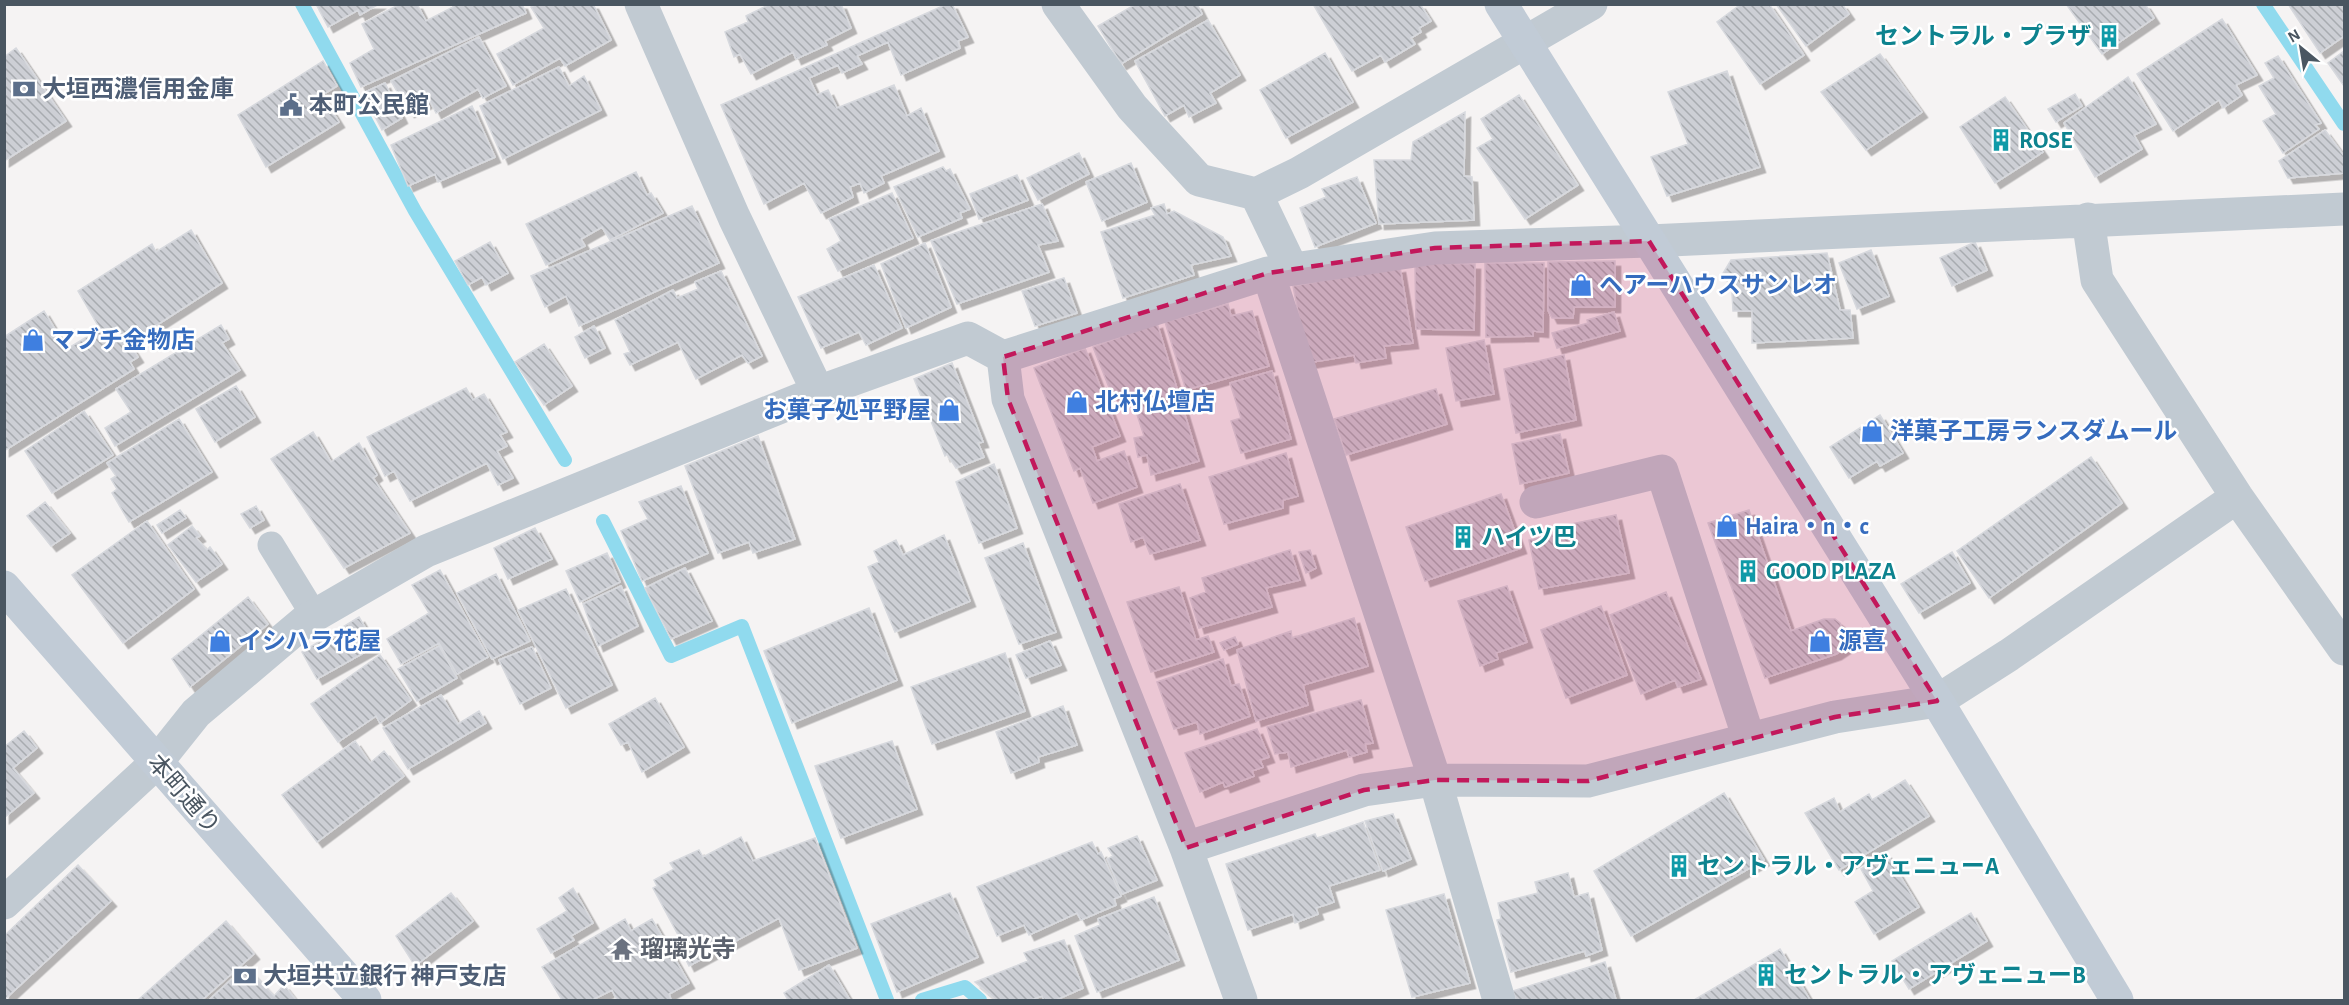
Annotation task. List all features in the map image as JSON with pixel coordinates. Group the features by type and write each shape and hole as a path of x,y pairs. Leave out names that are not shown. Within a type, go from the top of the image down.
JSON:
{"street":[{"path":"641,4 734,217 818,392"},
{"path":"1058,4 1132,107 1198,180 1256,194 1299,173 1592,4"},
{"path":"1501,4 1937,701 2117,1000"},
{"path":"1256,194 1435,780 1499,1000"},
{"path":"4,903 156,763 196,713 314,615 426,551 818,392 968,338 1003,357 1280,271 1435,248 1649,241 2344,209"},
{"path":"2088,219 2097,280 2237,497 2344,649"},
{"path":"1003,357 1008,399 1186,848 1241,1000"},
{"path":"1536,502 1662,471 1749,739"},
{"path":"1186,848 1364,790 1435,780 1588,781 1835,717 1937,701 2009,655 2237,497"},
{"name":"本町通り","path":"4,587 365,1000"}],"lane":[{"path":"271,545 314,615"}],"highlighted area":[{"path":"1649,241 1937,701 1835,717 1588,781 1435,780 1364,790 1186,848 1008,399 1003,357 1268,273 1435,248"}],"building":[{"path":"316,4 379,4 360,15 358,10 328,27"},
{"path":"400,4 417,4 426,21 453,7 452,4 522,4 526,13 361,87 350,63 374,49 362,24"},
{"path":"537,4 593,4 611,40 565,66 560,58 513,85 497,54 544,28 531,7"},
{"path":"770,4 841,4 851,28 825,41 827,45 796,59 793,52 751,74 740,54 734,57 725,32 748,22 746,16"},
{"path":"947,4 952,4 968,37 958,41 960,48 901,75 888,42 857,56 862,64 842,73 838,65 809,78 817,95 828,90 837,108 894,85 907,116 921,108 939,151 881,176 884,183 864,193 860,183 850,187 853,197 821,213 804,183 764,204 721,105"},
{"path":"1136,4 1197,4 1202,14 1121,64 1098,26"},
{"path":"1313,4 1420,4 1431,21 1419,28 1421,32 1411,38 1415,44 1385,62 1381,55 1352,71"},
{"path":"1741,4 1769,4 1804,55 1760,84 1717,22"},
{"path":"1776,4 1842,4 1849,14 1806,46"},
{"name":"セントラル・プラザ","path":"2066,4 2145,4 2154,18 2102,54"},
{"path":"2288,4 2344,4 2344,36 2320,53"},
{"path":"2222,19 2257,75 2236,85 2242,95 2223,108 2219,100 2173,131 2137,74"},
{"path":"1208,20 1240,75 1210,93 1216,103 1189,117 1184,105 1165,116 1135,61"},
{"path":"479,37 506,86 483,98 478,89 436,113 430,101 409,112 391,81"},
{"name":"大垣西濃信用金庫","path":"16,48 66,121 4,161 4,57"},
{"path":"2344,51 2344,86 2328,63"},
{"path":"1325,53 1353,102 1286,138 1260,90"},
{"path":"1880,54 1922,112 1866,150 1821,92"},
{"path":"2278,56 2321,123 2315,125 2319,129 2283,153 2263,121 2276,114 2259,86 2274,78 2265,63"},
{"name":"本町公民館","path":"323,61 337,86 322,95 339,122 266,167 238,115"},
{"path":"559,67 569,86 584,76 601,110 503,159 480,106"},
{"path":"1727,71 1760,167 1667,196 1651,157 1688,144 1668,92"},
{"path":"2128,77 2156,124 2134,135 2142,149 2095,177 2064,123"},
{"path":"385,83 402,118 382,130 363,93"},
{"path":"2075,94 2082,106 2056,122 2048,109"},
{"path":"1519,95 1578,185 1525,219 1477,148 1493,139 1481,119"},
{"name":"ROSE","path":"2005,97 2043,152 1995,183 1960,127"},
{"path":"472,106 495,157 438,182 435,174 408,186 391,145"},
{"path":"1465,112 1464,176 1472,177 1474,220 1379,224 1374,160 1411,160 1413,142"},
{"path":"2325,130 2344,156 2344,173 2288,178 2279,161"},
{"path":"1079,153 1089,174 1038,200 1027,178"},
{"path":"1131,163 1147,202 1102,221 1086,182"},
{"path":"943,167 946,171 950,169 970,209 960,213 962,218 918,237 894,187"},
{"path":"636,172 647,195 651,193 663,213 610,240 602,227 581,239 585,246 546,265 526,224"},
{"path":"1017,175 1028,200 979,219 970,194"},
{"path":"1357,177 1376,223 1315,247 1300,208 1326,197 1322,189"},
{"path":"892,193 913,238 838,271 827,249 841,241 829,219"},
{"path":"1042,204 1058,241 1038,245 1049,272 957,304 931,241"},
{"path":"1164,204 1167,214 1174,211 1223,237 1231,256 1191,265 1194,275 1123,298 1101,232 1155,215 1151,208"},
{"path":"692,206 719,263 579,326 566,296 545,307 531,276"},
{"name":"マブチ金物店","path":"191,230 222,283 129,343 138,357 130,362 134,369 4,451 4,337 44,311 67,349 100,329 78,291 152,244 156,252"},
{"path":"490,242 508,273 486,285 482,277 468,285 455,261"},
{"path":"1975,242 1987,270 1952,286 1940,258"},
{"path":"925,243 951,307 906,328 881,264"},
{"path":"1871,250 1889,296 1857,309 1839,263"},
{"path":"1827,253 1840,310 1850,310 1853,338 1752,343 1752,311 1733,311 1731,275 1722,275 1731,260"},
{"name":"ヘアーハウスサンレオ","path":"1615,261 1615,307 1574,307 1573,318 1552,318 1548,310 1548,262"},
{"path":"1415,263 1475,264 1474,330 1416,329"},
{"path":"1485,263 1544,263 1543,332 1533,331 1533,336 1486,337"},
{"path":"874,265 902,328 866,345 859,332 821,348 798,297"},
{"path":"1400,267 1413,343 1384,346 1386,358 1356,363 1354,355 1308,363 1293,286"},
{"path":"721,271 762,356 748,363 742,355 696,379 678,342 630,365 624,354 630,352 615,320 673,290 677,298 698,289 695,282"},
{"path":"1064,278 1077,313 1035,326 1022,291"},
{"path":"1228,304 1231,316 1252,311 1269,366 1186,390 1165,322"},
{"path":"1614,312 1620,331 1557,348 1552,333 1588,323 1587,320"},
{"path":"1157,323 1199,461 1151,475 1147,455 1138,457 1134,438 1144,436 1129,390 1112,395 1093,347"},
{"path":"221,325 229,339 222,343 240,370 115,446 105,428 131,412 116,389"},
{"path":"594,326 605,348 585,358 575,337"},
{"path":"1484,340 1494,394 1456,401 1446,348"},
{"path":"544,344 572,386 544,405 515,362"},
{"name":"北村仏壇店","path":"1085,348 1120,436 1092,447 1097,461 1124,451 1137,487 1093,503 1080,468 1074,471 1034,368"},
{"path":"1564,355 1576,420 1516,433 1504,369"},
{"name":"お菓子処平野屋","path":"952,363 983,442 978,443 984,457 956,468 947,454 945,456 914,379"},
{"path":"1272,371 1291,439 1241,453 1231,421 1241,418 1230,383"},
{"path":"236,386 255,417 215,442 196,409"},
{"path":"466,388 473,400 484,394 507,432 500,435 507,446 497,451 513,478 498,485 487,463 410,501 394,471 385,476 367,437"},
{"path":"1436,389 1447,424 1346,455 1334,419"},
{"path":"84,411 113,455 52,493 25,451"},
{"name":"洋菓子工房ランスダムール","path":"1880,415 1903,453 1880,466 1877,461 1849,478 1830,447"},
{"path":"179,419 212,472 129,522 112,493 117,489 111,479 116,476 107,463"},
{"path":"313,432 331,462 359,443 377,475 373,478 410,533 344,568 271,459"},
{"path":"1560,434 1569,473 1520,484 1512,444"},
{"path":"758,436 795,539 753,553 749,542 718,553 685,466"},
{"path":"1286,453 1298,496 1283,500 1283,508 1224,524 1209,477"},
{"path":"2091,457 2122,503 1989,598 1957,551"},
{"path":"994,464 1017,528 979,543 956,482"},
{"path":"1180,484 1200,540 1150,554 1143,537 1131,542 1119,504"},
{"path":"681,486 708,553 642,581 621,531 648,519 639,502"},
{"name":"ハイツ巴","path":"1501,494 1521,548 1425,581 1406,527"},
{"path":"45,502 70,533 51,546 27,516"},
{"path":"256,506 264,520 250,528 241,514"},
{"path":"180,510 186,518 162,533 157,525"},
{"name":"GOOD PLAZA","path":"1749,510 1791,631 1824,619 1835,619 1840,623 1846,639 1845,648 1836,654 1765,678 1708,523"},
{"path":"1616,515 1629,573 1539,589 1529,540 1557,534 1556,527"},
{"path":"147,521 194,589 123,643 72,575"},
{"path":"192,526 200,536 196,538 207,550 210,547 222,564 196,582 168,545"},
{"path":"535,528 552,559 508,579 494,548"},
{"path":"944,535 970,601 895,632 868,567 879,562 874,551 896,540 903,555"},
{"path":"1023,543 1056,632 1019,644 985,558"},
{"path":"1290,550 1300,580 1266,588 1272,607 1199,628 1190,598 1206,592 1202,578"},
{"path":"1310,550 1316,568 1306,573 1299,552"},
{"path":"1952,552 1970,583 1919,613 1901,584"},
{"path":"607,553 620,582 580,602 566,571"},
{"path":"685,568 712,621 671,639 645,588"},
{"path":"440,570 488,657 457,674 439,643 401,664 387,639 429,613 412,585"},
{"path":"496,574 530,641 492,659 457,593"},
{"path":"621,586 638,626 598,646 583,604"},
{"path":"1507,586 1527,642 1496,653 1498,659 1480,666 1458,601"},
{"path":"1179,587 1196,640 1208,636 1214,652 1151,672 1127,602"},
{"path":"566,589 612,685 566,708 518,610"},
{"path":"1666,592 1701,679 1678,687 1675,680 1641,694 1610,615"},
{"name":"イシハラ花屋","path":"248,597 268,624 190,687 172,659"},
{"path":"1601,606 1627,675 1566,698 1541,630"},
{"path":"869,608 897,680 792,723 764,651"},
{"path":"359,617 376,646 317,679 302,652"},
{"path":"1354,618 1368,666 1303,685 1308,705 1256,721 1237,650 1291,631 1292,638"},
{"path":"1235,637 1238,644 1224,650 1220,643"},
{"path":"1050,641 1061,665 1026,678 1016,655"},
{"path":"439,646 457,678 417,701 398,669"},
{"path":"532,647 551,688 520,704 499,660"},
{"path":"1005,653 1025,711 932,744 911,687"},
{"path":"380,655 411,700 380,723 376,716 338,742 311,704"},
{"path":"1223,659 1231,686 1239,684 1250,716 1200,734 1197,722 1174,729 1157,682"},
{"path":"441,695 458,724 479,711 486,723 408,769 383,728"},
{"path":"655,698 684,747 642,772 628,742 621,745 609,724"},
{"path":"1361,700 1373,743 1365,744 1367,752 1349,757 1347,750 1291,767 1288,752 1275,754 1267,727"},
{"path":"1063,706 1077,745 1038,757 1039,762 1011,773 996,732"},
{"path":"1257,729 1269,757 1260,760 1263,767 1252,771 1254,776 1225,787 1223,782 1200,792 1185,753"},
{"path":"24,731 37,748 13,768 34,793 4,818 4,747"},
{"path":"355,741 370,763 384,751 404,776 317,842 282,795"},
{"path":"892,741 917,809 841,838 815,766"},
{"path":"1905,780 1929,816 1839,870 1805,813 1834,798 1840,812 1869,794 1872,800"},
{"name":"セントラル・アヴェニューA","path":"1724,793 1764,860 1631,936 1594,871"},
{"path":"1393,814 1411,859 1383,871 1365,821"},
{"path":"1363,822 1380,870 1329,886 1334,902 1316,908 1318,914 1295,923 1293,914 1248,930 1226,864 1315,834 1317,838"},
{"path":"1137,836 1157,880 1122,894 1107,859 1113,856 1108,848"},
{"path":"741,837 753,861 815,838 857,948 799,970 779,918 689,966 682,952 685,948 653,888 657,886 654,880 674,869 670,863 699,850 703,857"},
{"path":"1092,842 1098,854 1101,852 1121,896 1114,899 1116,905 1081,920 1077,913 1029,935 1024,925 997,936 977,887"},
{"path":"1886,853 1919,907 1874,934 1855,902 1873,891 1861,869"},
{"path":"78,865 111,901 4,1000 4,936"},
{"path":"1568,873 1574,897 1588,893 1602,950 1586,956 1585,951 1511,972 1497,920 1501,919 1498,903 1538,893 1535,882"},
{"path":"573,888 593,923 571,936 574,940 551,953 537,929 567,911 559,898"},
{"path":"451,893 473,921 415,966 396,936"},
{"path":"950,893 978,957 897,992 871,924"},
{"path":"1444,894 1470,983 1412,997 1386,910"},
{"path":"1154,897 1179,960 1097,992 1075,936 1100,925 1098,919"},
{"path":"1971,913 1987,941 1909,989 1892,961"},
{"name":"瑠璃光寺","path":"625,919 631,931 652,919 689,983 669,994 671,1000 617,1000 612,990 592,1000 562,1000 542,967"},
{"path":"226,921 254,954 202,1000 138,1000"},
{"path":"1064,940 1083,988 1056,1000 1044,1000 1042,996 1031,1000 996,1000 975,982 1028,961 1024,953"},
{"name":"セントラル・アヴェニューB","path":"1780,949 1810,1000 1694,1000"},
{"path":"1605,962 1616,1000 1516,1000 1513,991"},
{"path":"829,965 850,1000 788,1000 784,993"},
{"name":"大垣共立銀行 神戸支店","path":"246,966 274,996 284,985 296,1000 209,1000"}],"waterway":[{"path":"302,4 415,211 565,460"},
{"path":"2263,4 2344,124"},
{"path":"603,521 671,656 742,626 887,1000"},
{"path":"922,1000 965,987 980,1000"}],"place":[{"name":"セントラル・プラザ","path":"2109,36"},
{"name":"大垣西濃信用金庫","path":"24,89"},
{"name":"本町公民館","path":"291,105"},
{"name":"ROSE","path":"2001,140"},
{"name":"ヘアーハウスサンレオ","path":"1581,285"},
{"name":"マブチ金物店","path":"33,340"},
{"name":"北村仏壇店","path":"1077,402"},
{"name":"お菓子処平野屋","path":"949,410"},
{"name":"洋菓子工房ランスダムール","path":"1872,431"},
{"name":"Haira・n・c","path":"1727,526"},
{"name":"ハイツ巴","path":"1463,537"},
{"name":"GOOD PLAZA","path":"1748,571"},
{"name":"イシハラ花屋","path":"220,641"},
{"name":"源喜","path":"1820,641"},
{"name":"セントラル・アヴェニューA","path":"1679,866"},
{"name":"瑠璃光寺","path":"622,949"},
{"name":"セントラル・アヴェニューB","path":"1766,975"},
{"name":"大垣共立銀行 神戸支店","path":"245,976"}]}
